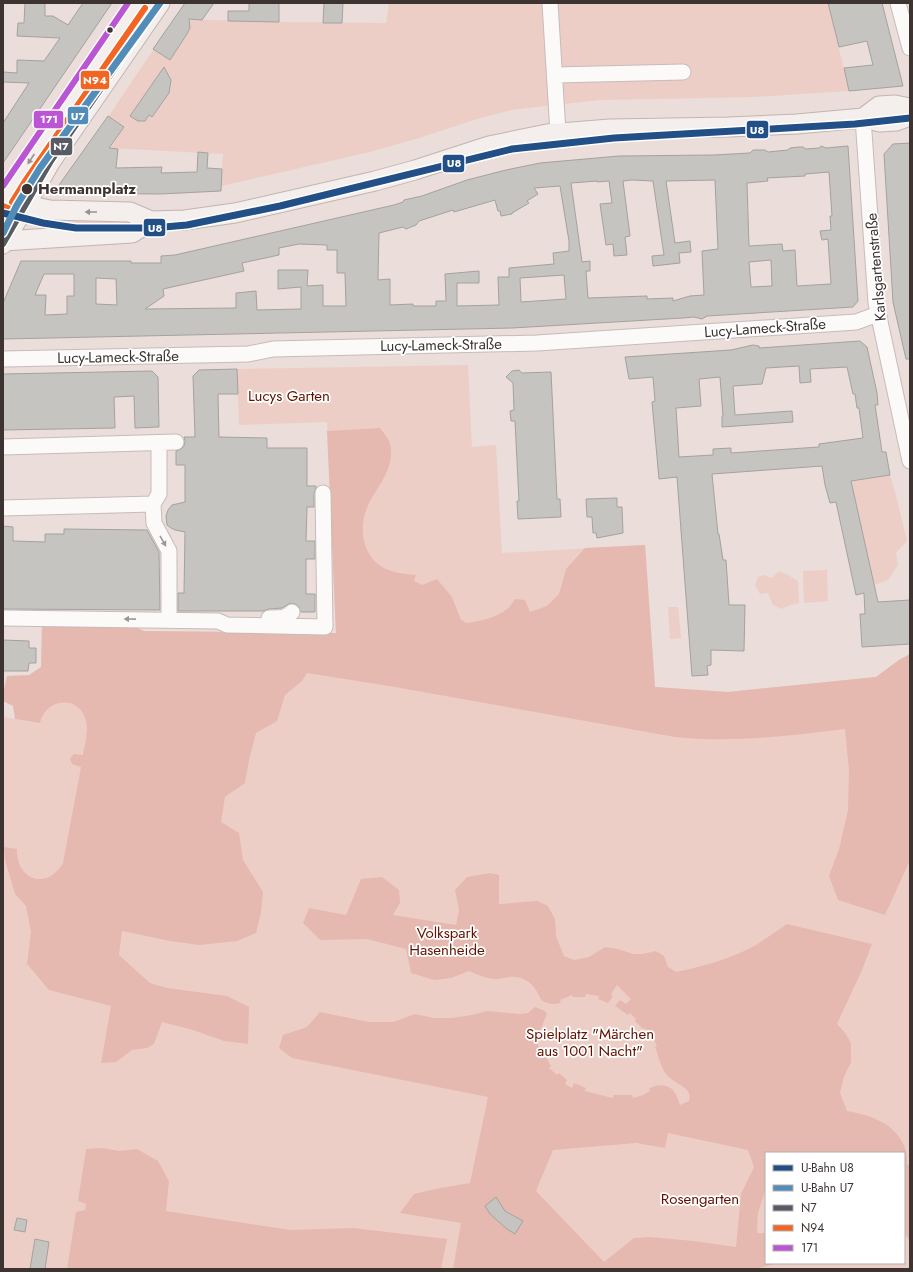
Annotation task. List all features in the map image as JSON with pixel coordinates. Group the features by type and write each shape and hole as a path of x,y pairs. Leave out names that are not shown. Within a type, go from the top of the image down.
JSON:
{"main road":[{"path":"138,3 4,199 25,205 60,211 130,212 151,221 185,220 235,213 381,179 488,146 558,133 610,129 798,124 863,118 880,122 896,121 910,116"},
{"path":"3,242 55,156 160,3"},
{"path":"863,118 879,106 895,104 910,108"},
{"path":"3,242 132,233 151,221"}],"street":[{"path":"550,3 558,133"},
{"path":"898,3 910,48"},
{"path":"555,75 684,72"},
{"name":"Karlsgartenstraße","path":"863,118 878,314 904,408 910,461"},
{"name":"Lucy-Lameck-Straße","path":"3,359 248,354 274,349 537,343 856,322 878,314"},
{"path":"3,447 176,442"},
{"path":"159,443 159,494 153,504 154,523 169,551 169,620"},
{"path":"218,620 227,625 325,626 323,493"},
{"path":"3,508 153,504"},
{"path":"3,618 218,620 226,618 284,618 292,612"}],"green space":[{"path":"389,3 828,3 849,91 754,97 599,100 511,110 370,152 221,186 223,154 110,148 124,127 108,117 174,19 386,23"},
{"path":"53,220 129,221 130,225 54,229"},
{"name":"Volkspark Hasenheide","path":"468,365 472,447 496,445 502,553 645,545 655,687 728,692 876,677 910,654 910,1269 3,1269 3,717 32,722 41,698 42,625 126,623 144,631 336,633 327,422 239,425 237,369"},
{"path":"380,428 389,441 391,448 390,464 370,501 364,516 364,543 372,558 386,569 416,575 414,581 422,585 437,579 452,597 461,620 467,623 498,615 508,608 515,599 525,600 530,612 547,606 559,594 566,569 585,548 645,545 655,687 728,692 876,677 910,654 910,860 885,915 838,900 829,876 839,849 848,810 849,770 845,729 739,739 696,739 675,737 389,686 307,673 302,681 285,695 277,721 256,733 245,783 225,797 221,822 239,833 243,860 263,892 261,913 256,933 237,941 199,945 170,941 122,931 119,955 150,983 167,988 227,996 249,1007 248,1044 224,1041 193,1030 162,1022 154,1044 147,1048 132,1050 116,1062 101,1063 111,1006 49,990 27,964 31,932 26,906 15,894 5,860 4,847 17,849 18,860 22,868 27,874 34,878 41,879 49,877 56,872 63,863 81,767 72,764 70,758 74,754 83,755 87,725 83,712 77,706 63,702 48,708 40,723 15,719 13,706 3,701 3,693 7,676 29,675 41,667 42,625 126,623 144,631 336,633 327,431"},
{"path":"890,475 907,541 896,553 898,565 888,580 874,585 851,481"},
{"path":"827,570 828,601 804,603 803,571"},
{"path":"779,571 798,581 799,603 781,609 773,605 768,593 760,594 755,585 758,577 764,575 772,578"},
{"path":"668,607 678,607 681,638 670,639"},
{"path":"490,873 499,875 499,904 537,901 548,906 555,919 556,936 564,956 574,960 589,957 605,947 618,949 633,954 656,951 664,956 668,967 676,972 707,965 747,950 787,924 872,944 862,970 837,1024 851,1043 851,1062 844,1077 840,1093 847,1111 873,1118 889,1126 901,1139 907,1154 907,1164 910,1166 910,1241 905,1234 905,1152 765,1152 765,1191 758,1213 757,1233 765,1233 765,1264 774,1264 756,1269 453,1269 461,1223 400,1213 414,1194 470,1183 488,1097 292,1058 279,1048 283,1035 307,1027 320,1012 369,1022 393,1022 415,1014 434,1018 451,1018 487,1011 520,1014 528,1013 535,1007 545,1011 547,1014 540,1031 538,1031 537,1041 540,1052 543,1052 551,1066 549,1068 557,1075 559,1073 567,1080 565,1084 572,1088 574,1083 586,1088 585,1091 613,1098 613,1095 632,1095 633,1098 650,1091 649,1089 652,1087 663,1085 673,1090 680,1105 689,1101 690,1096 686,1089 669,1077 664,1071 655,1047 657,1046 645,1028 643,1029 635,1021 636,1019 630,1013 628,1015 615,1006 620,1000 626,1004 631,999 617,985 611,994 613,996 608,1003 598,999 599,996 586,994 585,997 573,997 572,995 560,1000 561,1002 551,1004 541,1000 532,985 524,979 512,977 493,979 469,971 451,978 434,980 411,973 406,949 367,939 320,940 303,923 309,908 346,915 361,879 382,877 399,890 400,903 393,915 456,925 459,910 455,890 467,877","holes":["668,1133 748,1150 754,1167 741,1194 736,1247 650,1237 634,1238 604,1262 536,1191 553,1150 636,1143 665,1148"]},
{"path":"103,1148 119,1151 137,1149 158,1161 169,1181 166,1211 291,1230 353,1228 447,1239 441,1269 67,1269 76,1212 85,1210 86,1204 78,1201 86,1149"}],"building":[{"path":"25,3 45,3 45,16 53,16 68,25 83,3 112,3 3,163 3,123 29,83 3,82 3,72 17,73 17,60 44,61 60,38 17,36 18,23 24,23"},
{"path":"185,3 214,3 202,20 189,19 190,28 170,60 153,49"},
{"path":"249,3 279,3 279,22 228,21 228,11 249,11"},
{"path":"324,3 343,3 342,23 323,23"},
{"path":"828,3 882,3 903,86 849,91 844,68 873,65 867,41 839,47"},
{"path":"164,67 171,80 169,93 152,117 149,115 145,121 138,121 130,116"},
{"path":"108,116 124,127 109,148 118,149 116,168 162,167 161,173 197,172 198,152 208,153 207,168 222,169 221,191 160,194 63,193 59,185"},
{"path":"910,143 910,359 906,359 893,302 884,154 893,144"},
{"path":"821,146 826,148 848,146 858,301 853,307 707,316 702,319 694,317 512,328 3,339 3,303 21,261 131,261 131,263 161,263 161,256 175,255 394,205 403,202 404,200 422,196 467,180 540,163 619,156 714,155 750,153 753,150 765,150 768,152 788,150 790,148 799,147 806,149 819,148","holes":["829,172 832,216 830,216 831,230 820,231 822,240 828,239 831,284 797,286 795,250 783,251 782,244 749,246 747,183 768,181 767,178 805,176 805,174","715,180 718,249 702,251 704,295 690,296 673,301 673,298 647,299 647,296 588,298 586,271 590,271 590,261 582,262 571,183 609,181 612,203 600,204 606,245 613,244 614,256 627,255 625,237 630,236 623,181 653,181 664,255 652,256 653,266 680,263 679,253 691,252 690,241 675,243 666,181","560,186 569,241 569,251 553,253 554,264 509,268 509,277 498,277 499,305 457,306 457,283 479,283 479,271 445,274 446,301 436,301 436,306 413,306 413,304 390,305 390,279 378,280 379,233 403,227 406,229 416,225 419,221 453,210 454,212 495,200 501,216 512,214 529,203 527,201 538,194 534,188","299,244 327,245 327,250 337,250 337,273 345,273 346,306 323,306 323,285 307,286 308,270 278,270 278,289 301,287 301,309 257,310 256,291 236,293 236,308 145,309 164,296 163,289 244,271 242,263 279,255 279,248","771,260 772,286 751,287 749,262","44,274 74,274 74,296 67,296 67,314 45,315 46,295 35,295","564,275 566,299 521,302 520,278","96,278 116,279 117,305 96,304"]},
{"path":"860,341 867,347 877,393 878,405 875,405 882,452 886,452 890,475 851,481 878,602 910,600 910,644 862,647 860,614 865,614 864,593 856,595 836,502 830,503 822,466 712,474 718,534 723,560 726,560 729,605 745,605 744,651 711,650 711,665 707,666 708,675 692,676 677,477 659,479 652,402 655,401 653,377 629,379 625,357 731,350 753,345 759,346 759,348","holes":["799,366 800,383 811,382 810,369 847,367 853,394 855,394 857,408 859,408 863,438 819,444 819,447 731,453 731,448 713,449 713,455 679,457 676,408 701,406 699,379 720,377 723,416 722,427 793,422 792,411 735,415 733,386 762,384 766,368"]},
{"path":"237,369 238,394 218,394 219,437 267,438 267,448 307,448 307,486 316,486 316,488 314,493 314,507 307,507 306,541 315,541 315,559 306,559 306,594 315,594 315,612 301,612 298,606 290,603 282,608 263,611 178,611 178,593 184,593 185,532 175,530 167,525 166,516 172,505 185,502 185,465 176,465 176,451 184,446 184,437 195,437 193,376 199,370"},
{"path":"519,370 522,373 551,372 557,499 560,499 561,517 518,519 517,501 519,501 515,421 511,421 510,411 514,410 513,383 506,377 512,371"},
{"path":"152,371 158,377 159,427 135,428 134,396 114,397 115,428 3,430 3,374"},
{"path":"617,498 617,507 622,507 623,533 597,538 596,533 593,533 592,517 587,517 586,499"},
{"path":"3,526 13,527 13,541 45,542 45,534 64,534 64,529 147,530 159,552 160,610 3,609"},
{"path":"3,640 29,641 29,648 36,648 36,663 29,663 28,671 3,671"},
{"path":"496,1197 505,1211 523,1221 515,1234 490,1214 485,1206"},
{"path":"17,1218 27,1220 25,1232 14,1230"},
{"path":"35,1239 49,1242 45,1269 30,1269"}],"metro line":[{"name":"U7","path":"3,233 17,205 40,168 160,3"},
{"name":"U8","path":"3,213 43,223 76,228 153,228 187,225 280,206 512,149 614,138 855,124 910,118"}],"transit line":[{"name":"171","path":"3,186 128,3"},
{"name":"N7","path":"3,244 51,161 160,3"},
{"name":"N94","path":"12,202 145,8"},
{"name":"N94","path":"3,206 13,210 3,227"}],"place":[{"name":"Hermannplatz","path":"27,189"}],"park label":[{"name":"Lucys Garten","path":"289,396"},
{"name":"Spielplatz \"Märchen aus 1001 Nacht\"","path":"590,1042"},
{"name":"Rosengarten","path":"700,1199"}]}
